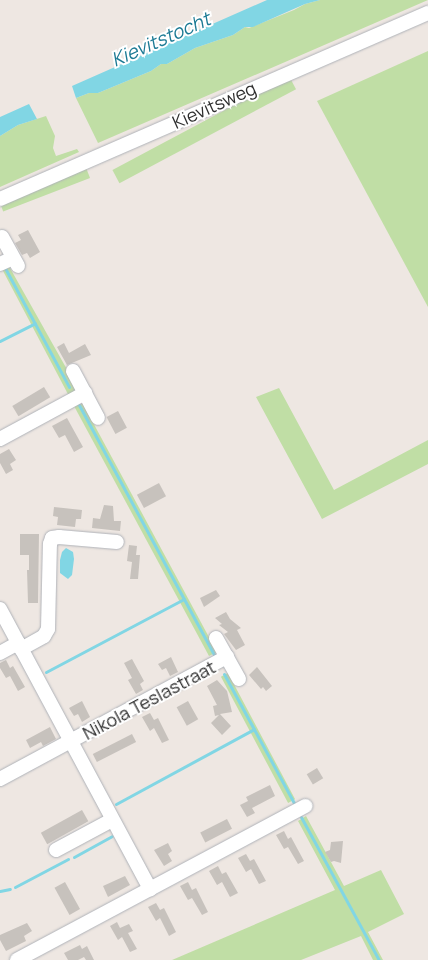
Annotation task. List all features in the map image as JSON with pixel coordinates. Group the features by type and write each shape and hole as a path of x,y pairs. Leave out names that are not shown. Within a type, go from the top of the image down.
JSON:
{"street":[{"name":"Kievitsweg","path":"0,199 428,12"},
{"path":"0,264 15,262 2,237"},
{"path":"73,371 98,418"},
{"path":"0,439 85,393"},
{"path":"0,653 44,636 48,629 50,544 52,538 59,536 117,542"},
{"path":"0,610 150,889"},
{"name":"Nikola Teslastraat","path":"216,638 239,678"},
{"name":"Nikola Teslastraat","path":"0,779 227,657"},
{"path":"17,960 306,806"},
{"path":"56,850 112,820"}],"green space":[{"path":"320,0 428,0 98,143 76,98 89,93 98,93 151,71 161,64 167,64 195,48 233,35 245,27 249,28 305,4"},
{"path":"428,51 428,307 317,101"},
{"path":"289,76 296,89 119,183 112,170"},
{"path":"46,116 55,136 53,148 56,156 77,149 79,152 0,187 0,136 18,125"},
{"path":"85,165 90,178 3,211 0,198"},
{"path":"10,268 78,389 70,398 2,269"},
{"path":"279,388 334,490 428,440 428,464 322,519 256,397"},
{"path":"83,404 217,652 209,656 74,406"},
{"path":"228,673 295,799 288,803 221,677"},
{"path":"306,816 344,886 381,870 404,914 368,932 383,960 373,960 361,936 301,960 172,960 335,890 298,821"}],"water":[{"path":"267,0 320,0 305,4 253,27 245,27 233,35 195,48 167,64 161,64 151,71 98,93 89,93 76,98 72,86"},
{"path":"29,104 37,119 18,125 0,136 0,117"},
{"path":"66,548 73,552 74,559 72,575 68,579 60,573 60,560 62,552"}],"building":[{"path":"28,230 40,252 30,258 27,253 22,255 15,243 21,240 18,235"},
{"path":"64,343 69,353 85,344 91,355 67,365 57,347"},
{"path":"44,387 50,397 18,416 12,406"},
{"path":"118,411 127,428 115,434 107,417"},
{"path":"67,418 83,447 74,452 65,435 59,438 52,426"},
{"path":"9,449 16,460 10,464 13,470 6,474 0,463 0,454"},
{"path":"159,483 166,496 144,508 137,495"},
{"path":"104,505 113,506 114,521 121,521 120,531 92,528 93,518 100,519"},
{"path":"54,507 82,510 81,519 76,519 75,527 57,525 58,517 53,516"},
{"path":"20,534 39,534 38,603 28,603 27,570 29,570 29,555 20,555"},
{"path":"129,545 137,546 136,555 140,555 138,579 130,579 132,562 127,561"},
{"path":"216,590 220,596 204,607 200,598"},
{"path":"226,612 230,619 241,628 237,630 245,645 236,650 224,634 228,632 219,625 222,624 215,618"},
{"path":"171,657 178,672 170,676 166,668 162,670 158,664"},
{"path":"132,659 144,681 140,684 143,690 136,694 128,680 132,678 124,663"},
{"path":"6,660 10,668 13,666 25,687 18,691 10,676 6,678 0,668 0,663"},
{"path":"257,667 272,686 266,691 263,687 261,689 249,675"},
{"path":"217,680 227,691 232,712 220,714 231,726 222,735 211,723 219,715 215,716 213,706 217,705 207,686"},
{"path":"82,701 90,717 82,722 78,714 74,716 69,708"},
{"path":"188,701 198,719 187,726 177,707"},
{"path":"150,713 154,720 158,718 169,740 162,743 154,728 150,731 142,717"},
{"path":"50,727 56,739 43,746 41,742 30,748 26,740"},
{"path":"132,734 136,742 97,762 93,754"},
{"path":"317,768 323,778 313,784 307,774"},
{"path":"270,785 275,796 252,808 255,813 247,817 240,805 248,801 246,797"},
{"path":"82,810 88,821 47,844 41,833"},
{"path":"227,819 232,829 205,842 200,833"},
{"path":"284,831 288,839 291,837 304,861 298,864 288,847 284,849 276,835"},
{"path":"343,841 341,863 331,862 325,852 330,850 331,842"},
{"path":"168,843 172,851 168,854 172,861 164,866 154,850"},
{"path":"246,854 250,861 254,859 266,881 259,884 251,869 246,872 238,858"},
{"path":"218,866 222,874 226,872 238,893 230,897 222,882 217,885 209,871"},
{"path":"125,876 130,885 108,897 103,886"},
{"path":"65,882 80,909 70,915 55,888"},
{"path":"188,882 192,890 196,888 208,912 202,915 192,898 188,900 180,886"},
{"path":"156,903 160,910 164,908 176,932 169,936 160,918 156,921 148,907"},
{"path":"117,922 120,928 129,924 133,931 128,933 137,949 130,952 122,937 118,940 110,926"},
{"path":"27,923 32,931 24,936 26,941 6,951 0,940 0,935"},
{"path":"80,945 82,949 87,946 94,960 86,960 84,957 78,960 68,960 64,953"}],"waterway":[{"path":"5,268 69,387"},
{"path":"0,341 35,323"},
{"path":"79,405 214,655"},
{"path":"46,672 184,599"},
{"path":"224,674 294,803"},
{"path":"116,804 254,729"},
{"path":"301,817 379,960"},
{"path":"74,857 112,836"},
{"path":"15,887 68,859"},
{"path":"0,891 10,889"}],"water label":[{"name":"Kievitstocht","path":"161,40"}]}
